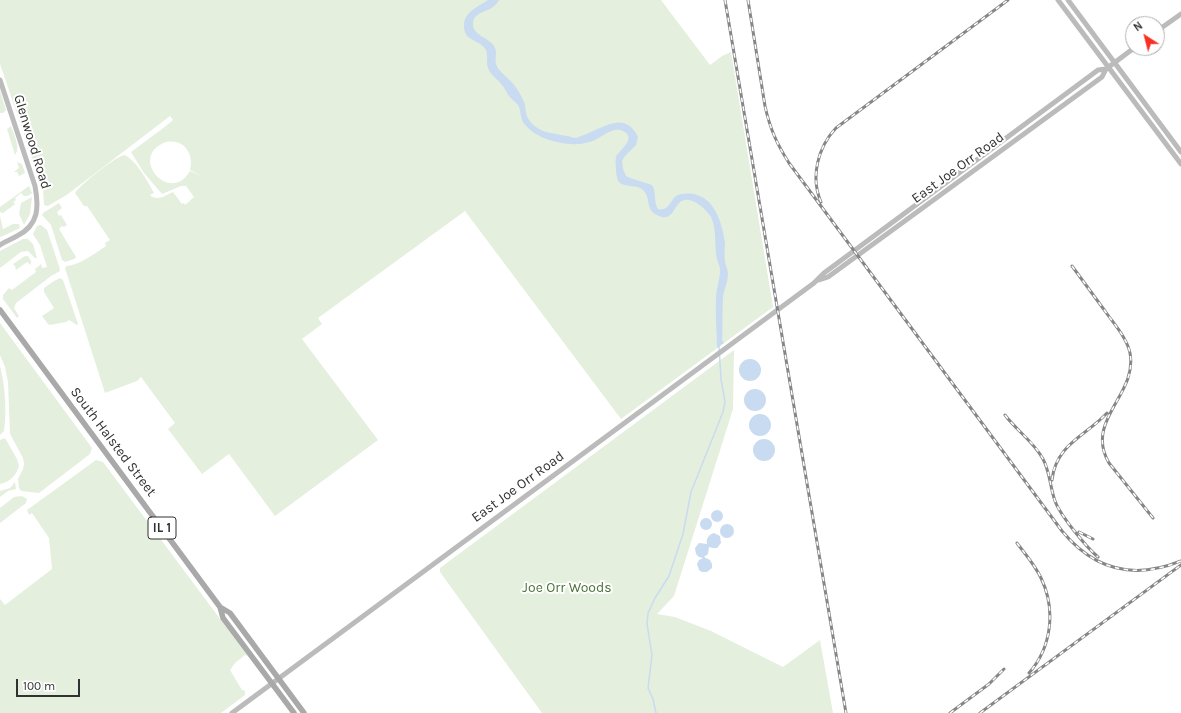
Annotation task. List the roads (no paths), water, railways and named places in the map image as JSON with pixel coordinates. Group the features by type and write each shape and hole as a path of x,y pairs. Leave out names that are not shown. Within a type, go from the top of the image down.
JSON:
{"main road":[{"name":"South Halsted Street","path":"0,310 220,607 224,618 294,713"},
{"name":"South Halsted Street","path":"220,607 230,613 304,713"}],"street":[{"path":"1058,0 1107,68 1181,164"},
{"path":"1068,0 1181,152"},
{"path":"1165,25 1181,14"},
{"name":"East Joe Orr Road","path":"818,280 828,277 1102,77 1107,68 1125,54"},
{"name":"East Joe Orr Road","path":"232,713 716,356 982,155 1098,70 1107,68"},
{"name":"Glenwood Road","path":"0,80 35,186 38,201 38,212 26,231 0,245"}],"water":[{"path":"488,0 499,0 490,9 478,14 474,19 474,28 476,32 492,43 495,47 497,67 519,92 524,102 529,120 537,128 546,132 575,138 612,123 627,124 633,129 638,137 636,145 622,161 623,169 626,176 652,185 658,209 661,210 667,208 676,196 681,194 695,194 704,198 714,208 724,237 725,262 728,271 723,297 722,340 724,343 717,348 716,296 720,267 716,254 714,227 711,217 701,206 687,200 683,200 679,203 669,216 659,216 651,211 646,193 641,188 619,182 616,172 616,157 628,142 629,138 625,132 621,130 613,130 587,143 567,144 546,139 529,129 522,120 518,105 489,70 487,66 487,52 485,48 468,37 465,31 464,22 466,17 472,10"},
{"path":"746,359 754,359 761,366 761,374 754,381 746,381 739,374 739,366"},
{"path":"751,389 759,389 766,396 766,404 759,411 751,411 744,404 744,396"},
{"path":"756,414 764,414 771,421 771,429 764,436 756,436 749,429 749,421"},
{"path":"760,439 768,439 775,446 775,454 768,461 760,461 753,454 753,446"},
{"path":"715,510 719,510 723,516 719,522 715,522 711,518 711,514"},
{"path":"704,518 708,518 712,524 708,530 704,530 700,526 700,522"},
{"path":"724,524 730,524 734,528 734,534 730,538 724,538 720,534 720,528"},
{"path":"714,533 720,536 721,543 717,548 709,547 708,554 704,557 710,560 712,568 707,572 702,572 699,570 697,564 699,560 703,558 696,554 695,548 699,543 707,544 708,537"}],"waterway":[{"path":"656,713 653,699 648,688 652,655 647,624 648,613 655,598 669,576 683,534 691,492 723,412 725,402 721,379 719,346"}],"railway":[{"path":"725,0 846,713"},
{"path":"748,0 765,106 777,143 789,163 1062,531 1087,555 1101,563 1116,568 1147,570 1164,567 1181,561"},
{"path":"821,202 816,183 816,173 820,153 836,128 1008,0"},
{"path":"1072,266 1120,331 1130,353 1130,368 1127,382 1107,420 1103,434 1103,448 1109,463 1153,518"},
{"path":"1052,480 1059,458 1066,449 1107,413"},
{"path":"1005,415 1030,442 1043,459 1047,469 1053,496 1058,507 1074,530 1098,557"},
{"path":"1079,532 1093,539"},
{"path":"1017,543 1039,573 1049,602 1050,615 1047,640 1043,652 1029,673"},
{"path":"980,713 1181,565"},
{"path":"950,713 989,684 1004,669"}],"park label":[{"name":"Joe Orr Woods","path":"567,588"}]}
